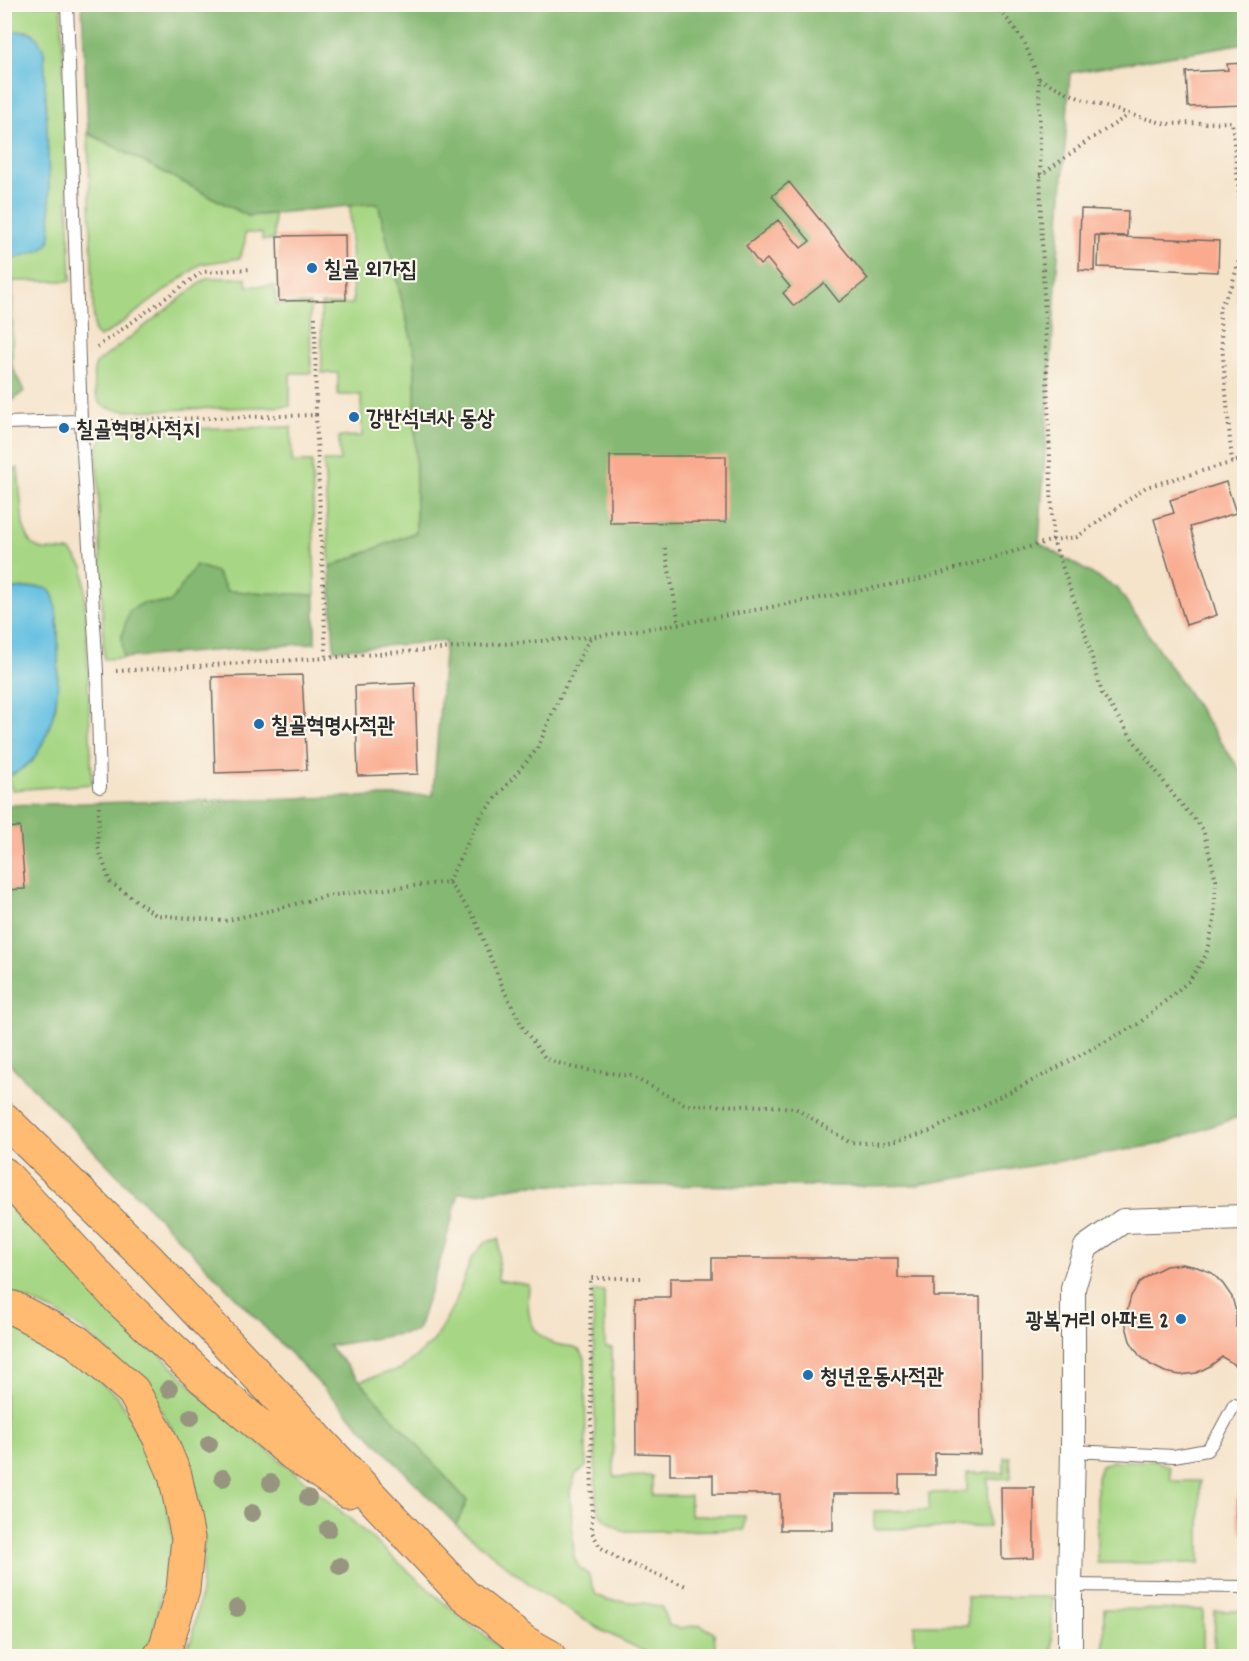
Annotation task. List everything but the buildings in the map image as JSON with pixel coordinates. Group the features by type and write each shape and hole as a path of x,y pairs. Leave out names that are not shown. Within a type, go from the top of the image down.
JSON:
{"highway":[{"path":"4,1119 148,1259 464,1595 524,1642 549,1656"},
{"path":"4,1174 120,1300 203,1378 292,1453 403,1530"},
{"path":"4,1307 13,1308 76,1342 133,1391 159,1437 175,1475 188,1538 183,1590 165,1649 160,1656"}],"street":[{"path":"1070,1656 1073,1288 1086,1247 1123,1221 1245,1216"}],"lane":[{"path":"67,4 81,421 98,672 100,787"},
{"path":"4,423 81,421"},
{"path":"1073,1451 1174,1456 1207,1449 1219,1433 1234,1405"},
{"path":"1070,1585 1245,1587"}],"path":[{"path":"448,882 473,915 503,988 523,1029 546,1059 574,1068 631,1076 686,1105 795,1108 849,1142 885,1144 930,1131 1038,1078 1138,1024 1189,981 1206,955 1214,921 1216,880 1203,829 1176,797 1102,693 1084,629 1053,540 1040,176 1039,79 1025,44 1011,23 992,4"},
{"path":"1039,79 1082,99 1166,124 1232,122 1244,243 1232,285 1219,309 1232,464"},
{"path":"1040,176 1129,114"},
{"path":"80,360 202,272 251,269"},
{"path":"315,317 316,415 326,658"},
{"path":"81,421 316,415"},
{"path":"98,672 590,638 917,580 1053,540 1077,537 1146,487 1245,459"},
{"path":"665,548 679,624"},
{"path":"448,882 481,816 537,749 590,638"},
{"path":"100,787 98,847 110,882 156,915 224,921 326,896 448,882"},
{"path":"641,1278 590,1278 592,1532 600,1547 620,1560 686,1586"}],"green space":[{"path":"5,5 61,5 71,281 13,281 12,366 5,356 5,264 9,260 42,249 34,34 28,31 5,33"},
{"path":"82,5 1244,5 1244,43 1070,73 1039,543 1118,589 1244,776 1244,1115 1161,1144 917,1185 527,1185 477,1193 459,1193 417,1331 329,1346 467,1501 456,1525 5,1059 4,805 433,795 445,641 334,650 330,567 416,532 415,354 378,203 248,216 88,133"},
{"path":"88,133 248,216 274,214 274,240 262,240 262,233 245,233 240,258 201,264 112,330 99,337 94,332"},
{"path":"378,202 415,354 416,532 330,567 324,461 340,461 339,437 362,436 361,395 338,395 338,373 322,373 321,304 353,304 350,205"},
{"path":"207,278 246,278 247,286 275,286 276,304 310,304 311,373 290,373 290,406 127,411 102,405 97,397 93,374 97,363"},
{"path":"5,356 24,391 11,402 5,402"},
{"path":"291,427 292,462 312,462 315,595 227,591 216,572 170,603 143,603 122,635 123,658 104,659 97,450 102,439 119,430"},
{"path":"18,468 23,525 31,544 43,550 71,551 84,568 92,784 12,790 8,777 33,761 56,705 58,630 54,599 38,587 5,590 5,475"},
{"path":"196,565 216,572 227,591 315,595 315,643 123,658 122,635 129,611 143,603 170,603"},
{"path":"4,1201 196,1390 349,1518 443,1602 504,1651 515,1656 181,1656 192,1638 201,1591 204,1539 196,1487 179,1440 150,1392 83,1330 56,1312 5,1292"},
{"path":"499,1239 498,1280 529,1285 528,1303 533,1326 544,1338 553,1343 572,1346 579,1350 585,1359 586,1467 576,1474 570,1491 574,1557 579,1567 588,1574 596,1595 607,1600 662,1607 668,1625 679,1628 701,1625 714,1633 717,1655 720,1656 654,1656 601,1630 538,1591 456,1525 467,1501 359,1381 401,1369 433,1342 456,1301 471,1259 485,1242"},
{"path":"593,1291 604,1291 605,1347 612,1348 614,1477 652,1476 652,1496 690,1496 690,1516 745,1516 744,1530 622,1531 601,1516 596,1503"},
{"path":"5,1323 67,1354 118,1397 144,1439 163,1485 173,1538 152,1639 141,1656 5,1656"},
{"path":"1004,1457 1010,1457 1011,1478 988,1479 989,1527 874,1529 874,1511 929,1510 929,1493 967,1492 967,1473 1004,1473"},
{"path":"1113,1461 1157,1461 1169,1467 1171,1481 1200,1481 1200,1563 1097,1563 1097,1478 1101,1466"},
{"path":"967,1597 1052,1597 1052,1656 915,1656 914,1625 968,1625"},
{"path":"1104,1609 1203,1610 1203,1656 1104,1656"},
{"path":"1215,1611 1244,1611 1244,1656 1214,1656"}],"water":[{"path":"22,31 35,35 44,51 51,235 44,248 5,264 4,33"},
{"path":"39,587 51,592 56,613 58,667 55,707 47,734 34,758 22,769 5,777 5,590"}],"place":[{"name":"칠골 외가집","path":"312,268"},
{"name":"강반석녀사 동상","path":"354,417"},
{"name":"칠골혁명사적지","path":"64,428"},
{"name":"칠골혁명사적관","path":"259,724"},
{"name":"광복거리 아파트 2","path":"1181,1319"},
{"name":"청년운동사적관","path":"808,1375"}]}
